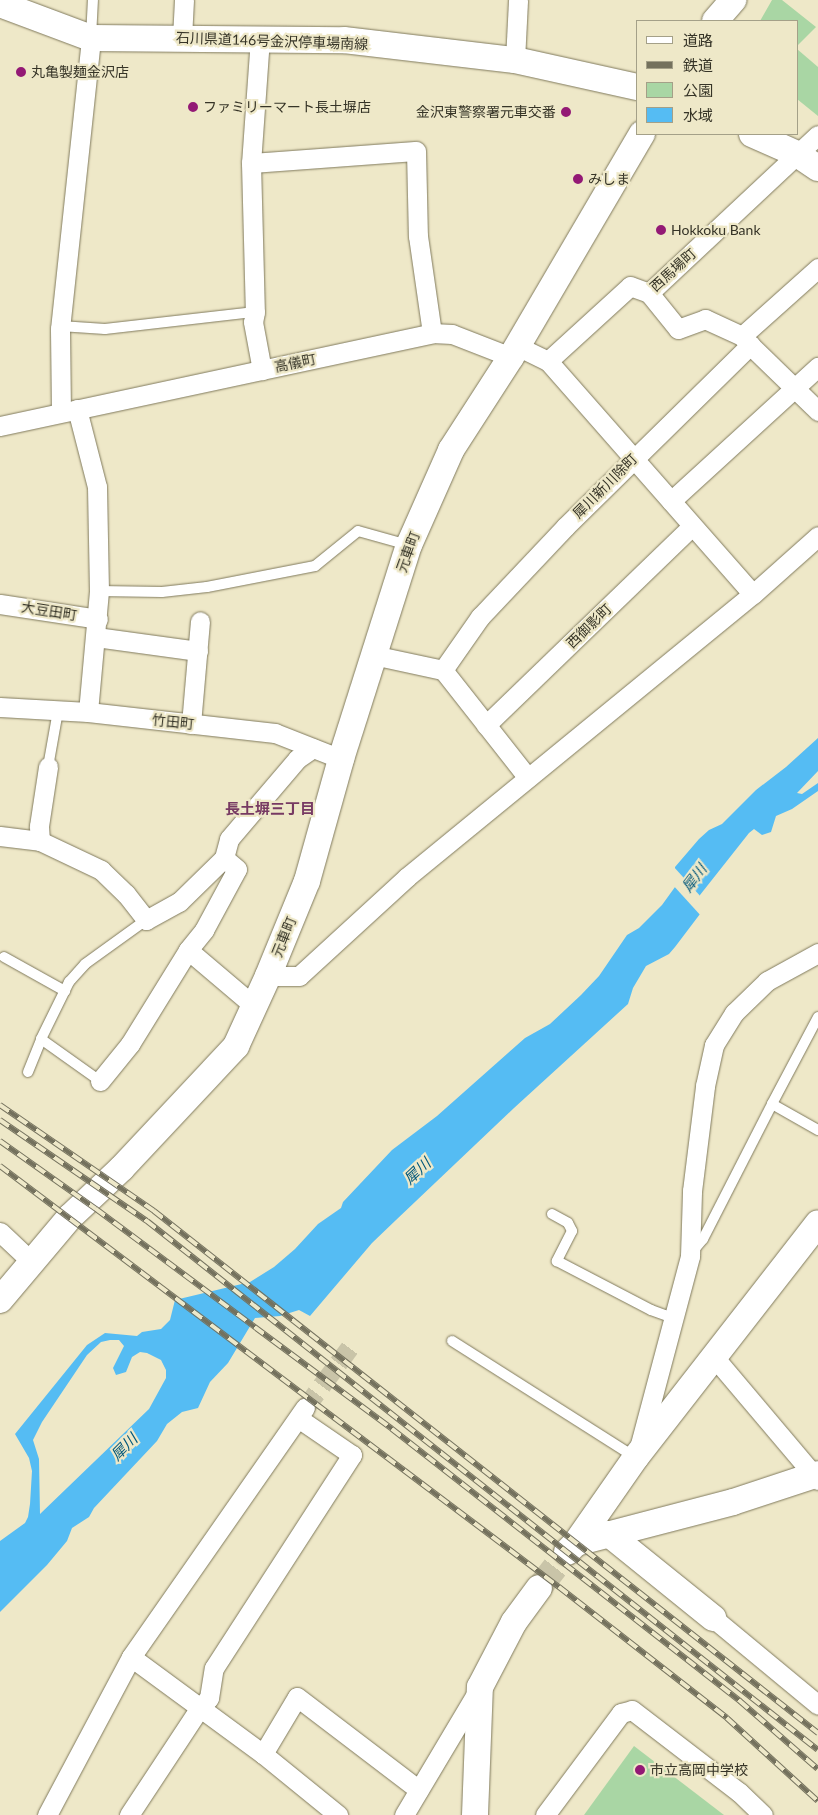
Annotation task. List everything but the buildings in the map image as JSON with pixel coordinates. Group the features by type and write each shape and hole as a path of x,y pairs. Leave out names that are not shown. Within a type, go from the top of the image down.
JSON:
{"street":[{"path":"0,0 0,5"},
{"path":"182,38 184,0"},
{"path":"515,60 518,0"},
{"name":"石川県道146号金沢停車場南線","path":"0,5 91,38 344,40 515,60 636,87"},
{"path":"88,712 99,591 97,487 69,411 60,326 91,38"},
{"path":"260,38 251,163 255,312 253,322 262,370"},
{"name":"元車町","path":"0,1300 70,1217 122,1168 236,1046 268,976 307,881 341,759 409,545 451,450 514,351 641,135"},
{"path":"754,135 808,161"},
{"name":"西馬場町","path":"548,361 630,286 648,293 808,161 818,135"},
{"path":"251,163 416,151 418,236 432,333"},
{"name":"犀川新川除町","path":"442,670 480,617 746,340 818,268"},
{"path":"648,293 678,329 705,318 746,340 818,411"},
{"name":"高儀町","path":"0,426 432,333 452,334 514,351"},
{"path":"514,351 548,361 752,594"},
{"path":"671,501 818,367"},
{"name":"西御影町","path":"486,725 692,526"},
{"path":"268,976 299,976 407,877 752,594 818,536"},
{"name":"大豆田町","path":"0,604 198,651"},
{"path":"191,724 200,621"},
{"path":"373,655 442,670 528,778"},
{"name":"竹田町","path":"0,707 88,712 276,733 341,759"},
{"path":"0,836 40,841 101,870 126,894 146,920 179,902 224,858 229,839 297,758 313,748"},
{"path":"40,841 39,826 48,767"},
{"path":"100,1081 130,1044 188,950 204,930 237,869 224,858"},
{"path":"188,950 254,1006"},
{"path":"636,1458 690,1256 693,1181 704,1086 714,1045 734,1013 768,981 818,953"},
{"path":"0,1232 32,1262"},
{"path":"714,1358 817,1476 733,1502 609,1534 572,1547 636,1458 714,1358 815,1234"},
{"path":"47,1815 132,1657 302,1413 352,1456 214,1668 209,1698 199,1709 129,1815"},
{"path":"609,1534 818,1705"},
{"path":"404,1815 480,1687 514,1622 539,1588"},
{"path":"132,1657 199,1709 263,1754 318,1809 338,1815"},
{"path":"475,1815 480,1687"},
{"path":"263,1754 298,1697 419,1790"},
{"path":"545,1815 621,1713 632,1710 739,1792 763,1815"}],"lane":[{"path":"91,38 93,0"},
{"path":"60,326 105,329 255,312"},
{"path":"99,591 162,592 207,587 315,566 358,530 409,545"},
{"path":"48,767 58,711"},
{"path":"28,1072 41,1039 65,991 85,964 146,920"},
{"path":"4,957 65,991"},
{"path":"690,1256 703,1239 818,1017"},
{"path":"41,1039 100,1081"},
{"path":"772,1104 818,1130"},
{"path":"552,1214 568,1223 572,1231 557,1261 651,1310 673,1318"},
{"path":"452,1341 636,1458"}],"green space":[{"path":"772,0 782,0 816,27 798,45 798,20 761,20"},
{"path":"798,50 818,67 818,116 798,100"},
{"path":"634,1746 724,1815 584,1815"}],"water":[{"name":"犀川","path":"818,738 818,771 797,793 802,794 818,783 818,791 792,809 776,816 771,832 762,835 754,829 749,833 700,895 700,914 675,947 669,954 646,966 633,988 628,1004 514,1108 372,1243 310,1316 299,1310 280,1316 255,1318 228,1363 210,1382 198,1408 182,1412 167,1424 157,1441 94,1508 89,1517 72,1528 67,1541 47,1565 0,1612 0,1541 25,1523 30,1504 32,1471 29,1458 15,1434 87,1345 105,1333 137,1336 142,1332 161,1329 170,1320 175,1300 250,1282 274,1267 295,1249 318,1224 341,1208 343,1202 392,1150 437,1116 525,1038 550,1024 581,995 599,976 627,935 639,928 662,905 675,887 675,867 699,839 709,830 722,824 756,790 786,767","holes":["119,1340 124,1346 113,1368 116,1375 126,1372 132,1357 140,1352 147,1353 161,1360 166,1370 166,1378 149,1409 40,1514 39,1459 33,1440 42,1422 87,1355 101,1342"]}],"pier":[{"path":"673,866 702,898 702,917 672,884"}],"tunnel":[{"path":"305,1408 351,1346"},
{"path":"539,1588 567,1552"}],"railway":[{"path":"0,1105 154,1211 818,1733"},
{"path":"0,1120 147,1221 818,1750"},
{"path":"0,1141 96,1209 392,1429 740,1701 818,1769"},
{"path":"0,1166 559,1587 727,1718 818,1801"}],"place":[{"name":"丸亀製麺金沢店","path":"21,72"},
{"name":"ファミリーマート長土塀店","path":"193,107"},
{"name":"金沢東警察署元車交番","path":"566,112"},
{"name":"みしま","path":"578,179"},
{"name":"Hokkoku Bank","path":"661,230"},
{"name":"市立高岡中学校","path":"640,1770"}],"district":[{"name":"長土塀三丁目","path":"270,809"}]}
